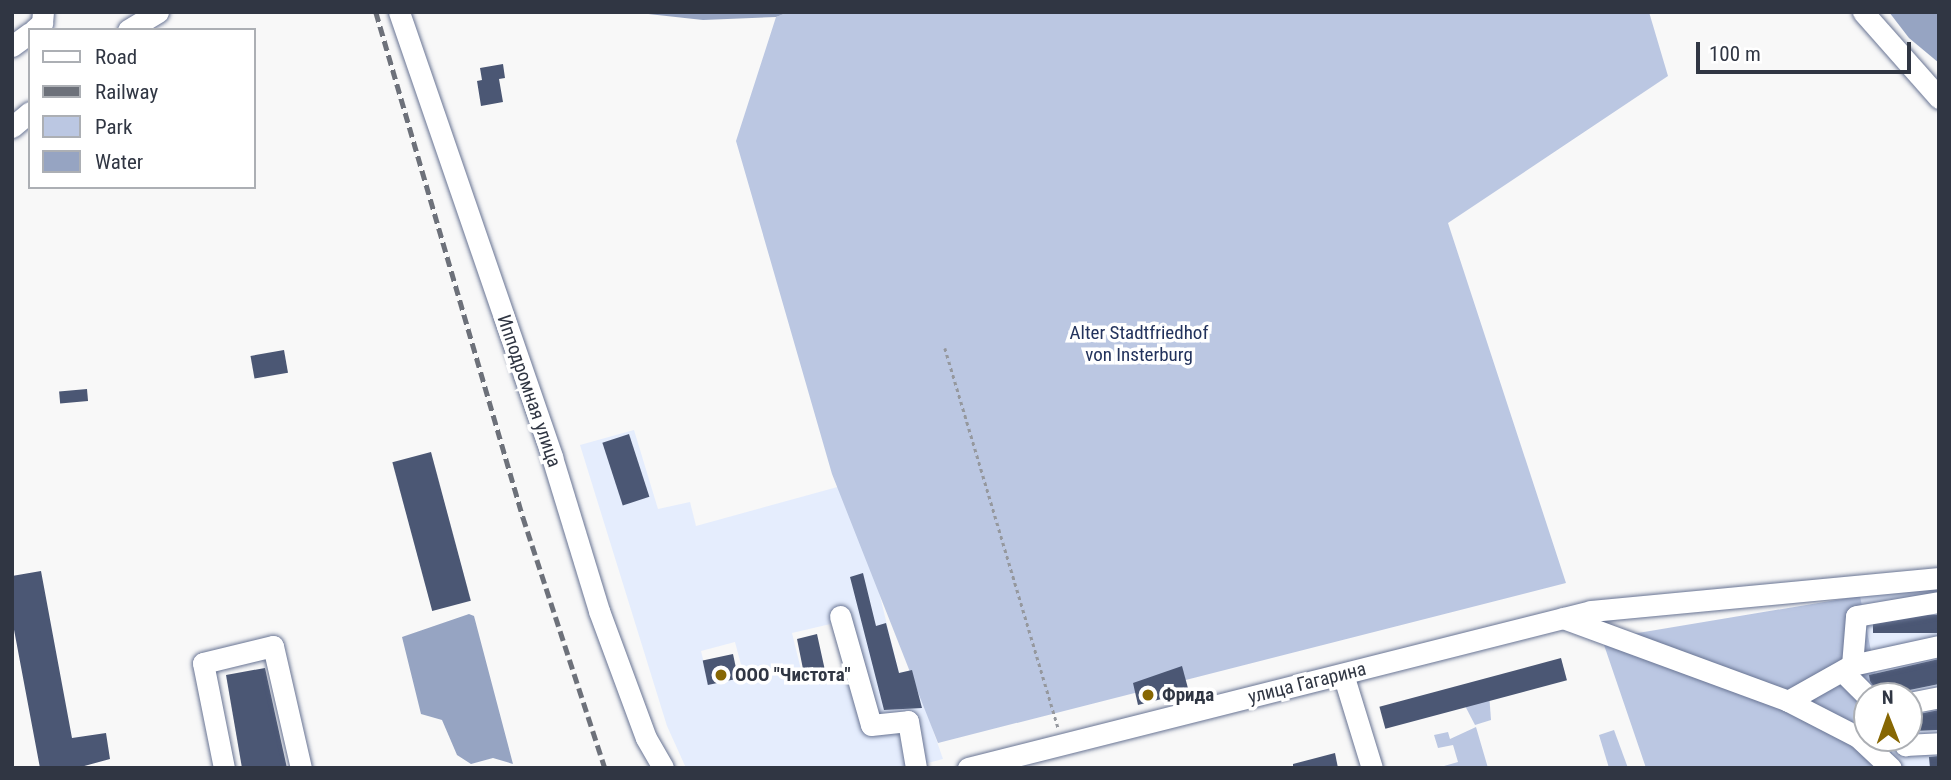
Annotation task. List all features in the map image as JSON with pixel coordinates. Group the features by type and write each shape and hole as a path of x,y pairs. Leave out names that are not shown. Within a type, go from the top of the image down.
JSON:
{"street":[{"path":"36,28 42,23 43,12"},
{"path":"131,28 158,12"},
{"name":"Ипподромная улица","path":"399,12 552,457 599,611 646,738 663,768"},
{"path":"1863,12 1939,98"},
{"path":"12,46 28,34"},
{"path":"12,127 28,114"},
{"name":"улица Гагарина","path":"968,768 1563,618 1703,599 1939,578"},
{"path":"1858,682 1848,668 1856,616 1939,602"},
{"path":"839,616 871,725 908,721 916,768"},
{"path":"1563,618 1788,701 1858,737 1886,763"},
{"path":"223,768 203,663 272,646 301,768"},
{"path":"1788,701 1848,668 1939,646"},
{"path":"1343,674 1372,768"}],"path":[{"path":"945,348 1063,744"}],"shaded area":[{"path":"634,430 658,509 690,502 696,526 852,483 899,673 912,670 943,759 909,768 686,768 667,726 580,445","holes":["839,622 851,669 804,682 792,633","735,642 744,676 709,684 701,651"]},
{"path":"1939,587 1939,768 1881,768 1874,752 1923,752 1923,682 1866,682 1860,596"}],"green space":[{"name":"Alter Stadtfriedhof von Insterburg","path":"789,12 1649,12 1668,76 1448,223 1566,583 938,743 832,474 736,141 776,17"},
{"path":"1860,596 1877,682 1853,682 1853,752 1892,752 1895,768 1646,768 1602,639"},
{"path":"1489,693 1491,720 1475,725 1462,700"},
{"path":"1476,727 1488,768 1437,768 1458,762 1453,745 1438,748 1434,735 1448,732 1450,739"},
{"path":"1614,730 1628,768 1609,768 1599,735"}],"water":[{"path":"630,12 789,12 776,17 703,20"},
{"path":"1889,12 1939,12 1939,63 1909,38"},
{"path":"469,614 474,616 513,764 493,758 471,764 457,755 442,720 421,714 402,637"}],"building":[{"path":"503,64 505,78 499,79 503,102 481,106 477,81 482,80 480,68"},
{"path":"284,350 288,373 255,379 251,356"},
{"path":"87,389 88,401 60,403 59,391"},
{"path":"629,434 649,497 623,505 602,443"},
{"path":"431,452 471,601 432,611 392,462"},
{"path":"41,571 72,738 106,733 110,759 77,768 40,768 12,619 12,576"},
{"path":"863,573 876,626 886,623 899,673 912,670 922,708 884,710 850,577"},
{"path":"1873,615 1939,615 1939,633 1873,633"},
{"path":"817,634 826,675 816,677 813,667 803,669 797,639"},
{"path":"733,654 738,678 708,685 703,660"},
{"path":"1561,658 1567,680 1385,729 1379,707"},
{"path":"1939,659 1939,684 1923,687 1923,682 1871,682 1869,675"},
{"path":"1182,666 1189,692 1138,705 1133,683"},
{"path":"265,668 287,768 242,768 226,675"},
{"path":"1939,710 1939,730 1923,731 1923,713"},
{"path":"1335,753 1338,768 1293,768 1293,764"},
{"path":"1939,756 1939,768 1930,768 1929,757"}],"railway":[{"path":"376,12 523,517 605,768"}],"place":[{"name":"ООО \"Чистота\"","path":"721,675"},
{"name":"Фрида","path":"1148,695"}]}
